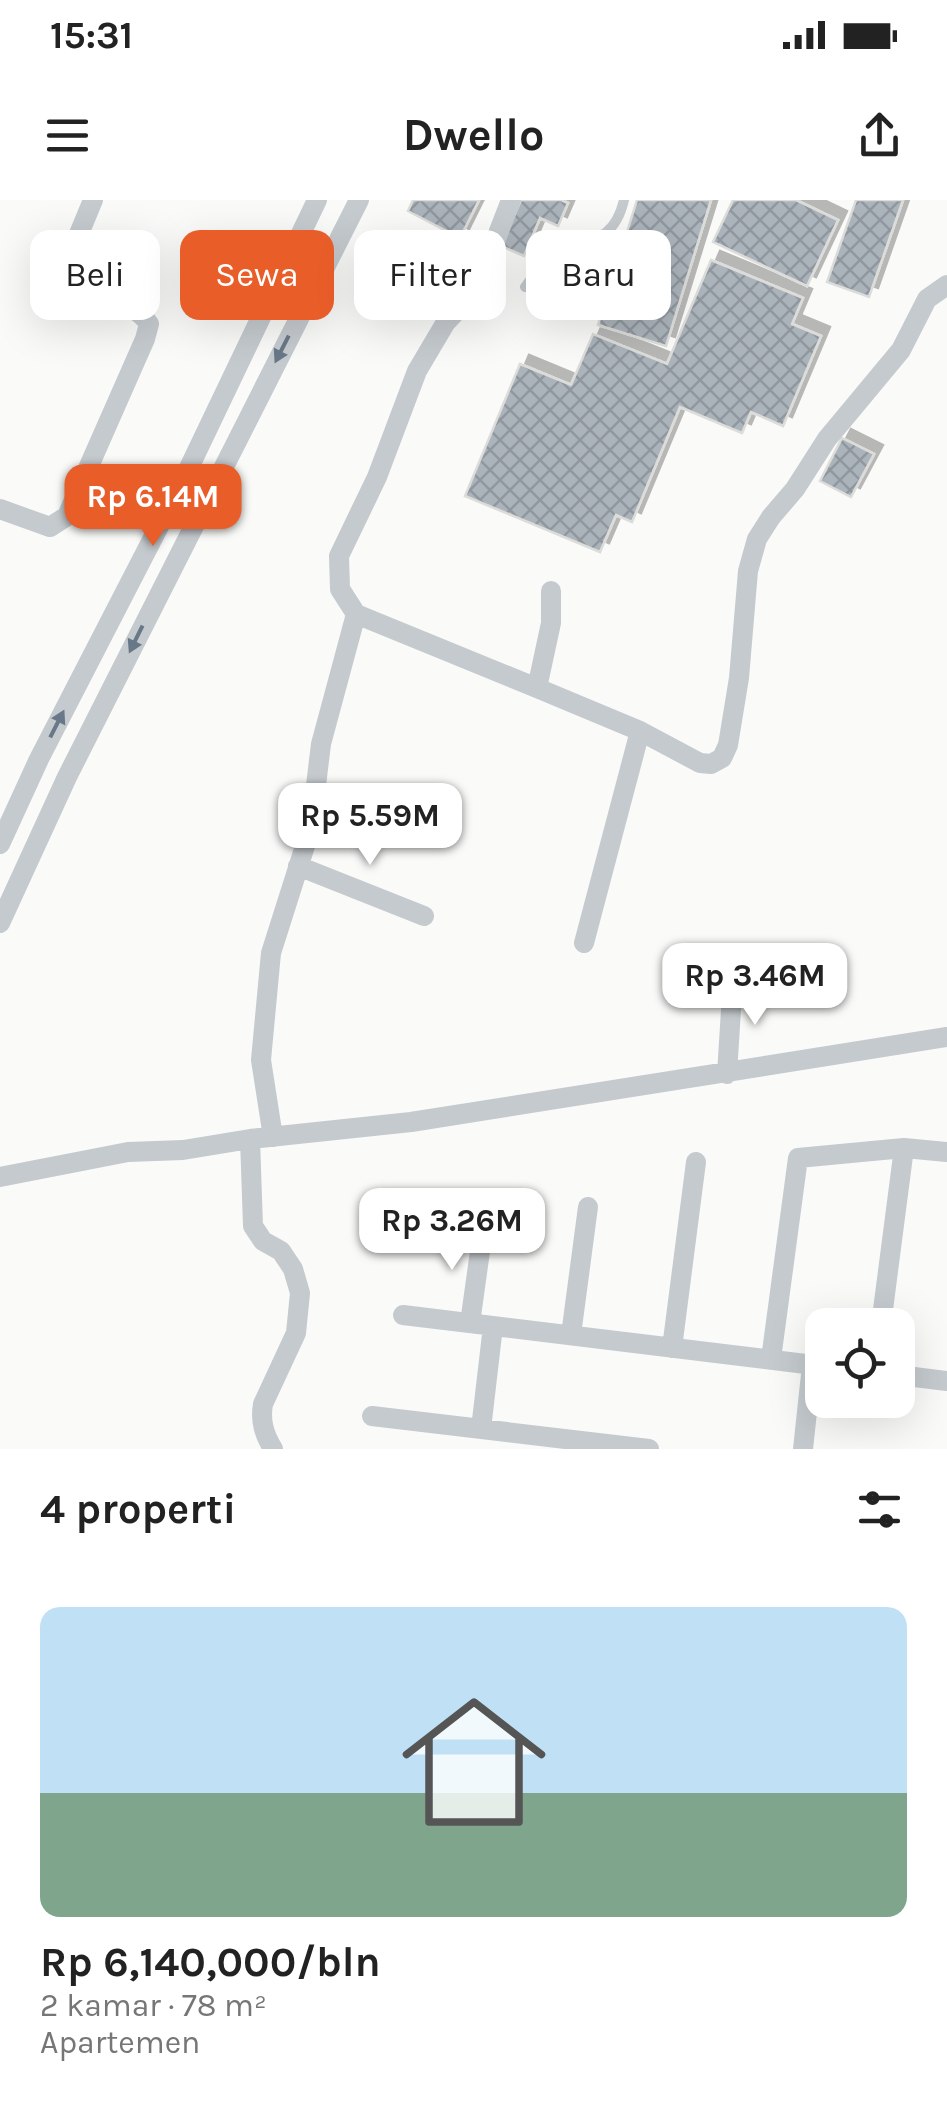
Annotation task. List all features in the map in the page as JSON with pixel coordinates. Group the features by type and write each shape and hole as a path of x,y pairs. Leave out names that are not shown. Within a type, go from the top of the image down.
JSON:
{"street":[{"path":"0,508 50,527 66,516 145,339 149,324 141,312 76,279 67,263 93,200"},
{"path":"0,844 39,759 187,472 317,200"},
{"path":"0,923 67,777 358,200"},
{"path":"511,200 468,300 446,322 417,371 377,477 339,556 340,589 356,614 640,731 700,763 711,764 722,758 728,744 748,571 757,540 827,439 901,350 927,299 947,284"},
{"path":"187,472 212,486"},
{"path":"538,688 551,623 551,591"},
{"path":"273,1137 262,1060 270,952 312,827 321,744 356,614"},
{"path":"584,943 640,731"},
{"path":"39,759 67,777"},
{"path":"298,866 424,916"},
{"path":"726,1074 733,978"},
{"path":"0,1177 128,1152 183,1150 411,1122 947,1038"},
{"path":"250,1139 253,1226 293,1269 300,1294 296,1333 262,1404 260,1416 273,1449"},
{"path":"771,1360 798,1158 904,1148 947,1152"},
{"path":"883,1308 904,1148"},
{"path":"672,1348 696,1162"},
{"path":"571,1336 588,1207"},
{"path":"470,1323 483,1230"},
{"path":"404,1315 805,1364"},
{"path":"481,1429 493,1326"},
{"path":"915,1377 947,1381"},
{"path":"372,1416 650,1449"},
{"path":"803,1449 808,1418"}],"lane":[{"path":"525,286 547,261 602,236 614,225 624,200"}],"building":[{"path":"413,200 479,200 464,230 445,230 408,211"},
{"path":"521,200 568,203 558,226 540,218 535,230 526,230 524,256 506,248 506,234"},
{"path":"637,200 711,200 666,346 598,325 600,320 671,320 671,230 628,230"},
{"path":"733,200 796,200 838,220 807,286 713,242"},
{"path":"856,200 903,200 869,297 827,282"},
{"path":"711,260 803,298 792,324 821,336 783,426 751,412 742,433 680,407 632,522 616,515 600,552 465,496 520,364 571,385 593,334 667,364"},
{"path":"842,438 874,454 851,497 820,481"}]}
